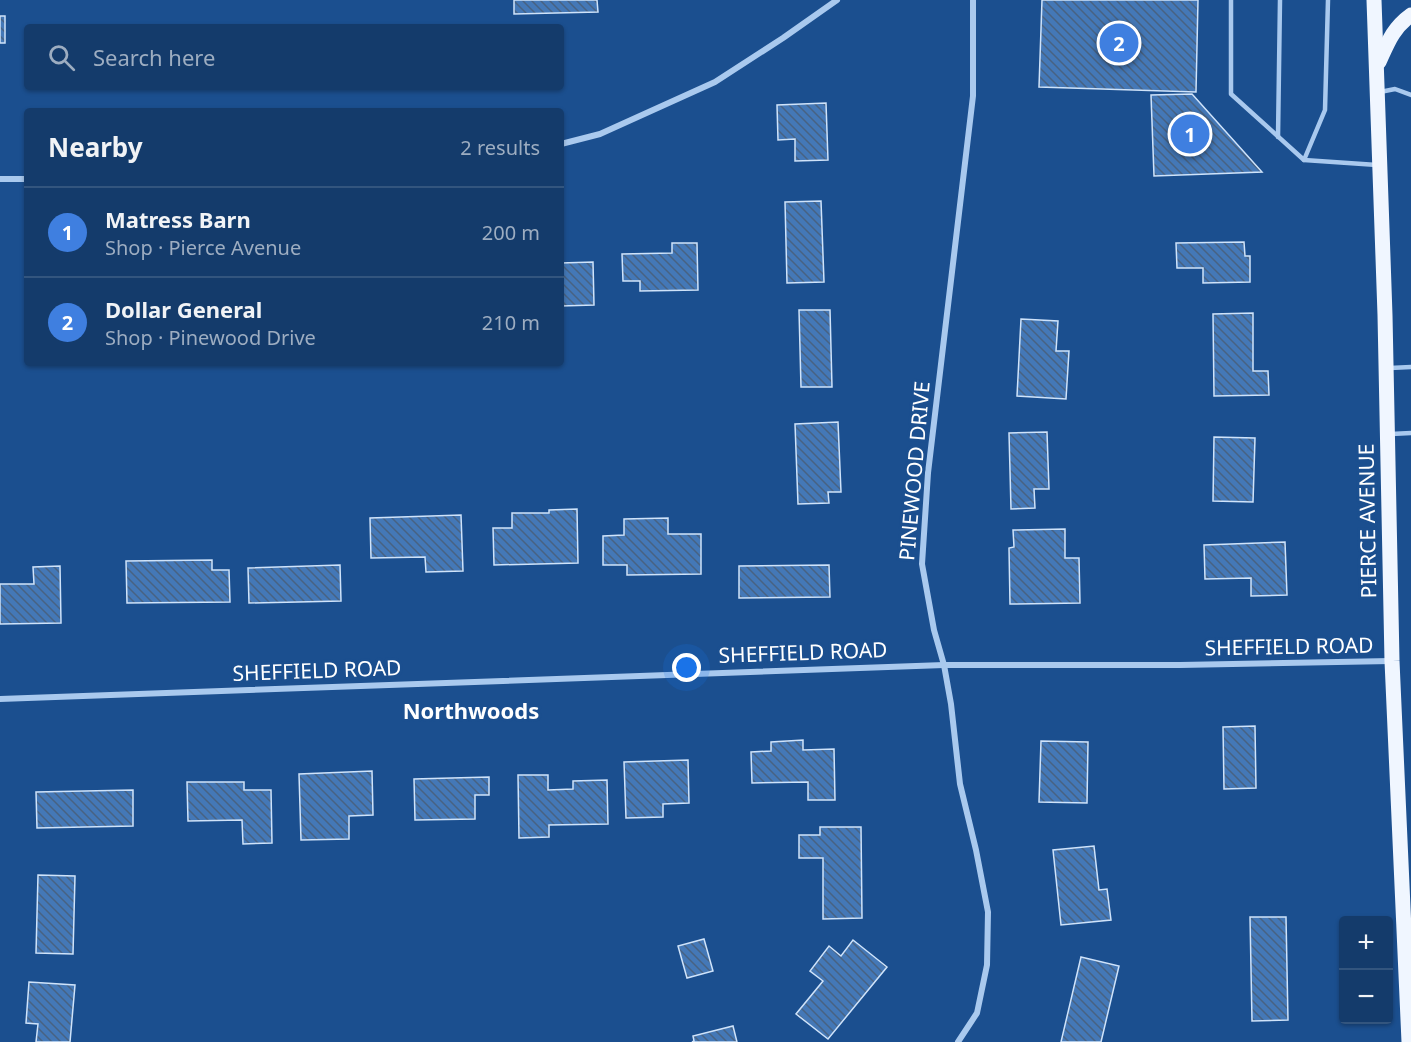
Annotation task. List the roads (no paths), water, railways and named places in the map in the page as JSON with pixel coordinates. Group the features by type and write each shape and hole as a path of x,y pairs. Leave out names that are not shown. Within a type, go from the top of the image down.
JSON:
{"main road":[{"name":"PIERCE AVENUE","path":"1374,0 1388,434 1392,661 1408,1042"},
{"path":"1376,68 1389,37 1400,23 1411,15"}],"street":[{"path":"564,143 600,134 715,82 837,0"},
{"name":"PINEWOOD DRIVE","path":"958,1042 977,1013 987,965 988,912 960,784 951,704 922,564 927,473 973,96 973,0"},
{"path":"0,179 24,179"},
{"name":"SHEFFIELD ROAD","path":"0,699 944,665 1180,665 1392,661"}],"lane":[{"path":"1231,0 1231,94 1304,160 1380,166"},
{"path":"1278,137 1280,0"},
{"path":"1304,160 1325,110 1328,0"},
{"path":"1377,93 1395,89 1411,95"},
{"path":"1386,368 1411,367"},
{"path":"1388,434 1411,433"}],"place":[{"name":"Dollar General","path":"1119,43"},
{"name":"Matress Barn","path":"1190,134"}],"district":[{"name":"Northwoods","path":"471,711"}]}
